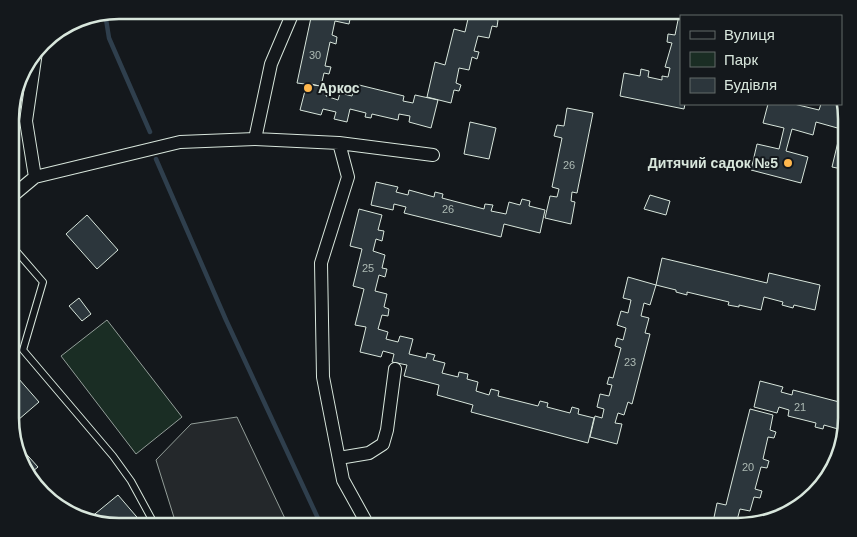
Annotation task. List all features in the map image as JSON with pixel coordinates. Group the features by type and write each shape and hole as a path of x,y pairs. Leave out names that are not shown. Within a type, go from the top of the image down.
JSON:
{"street":[{"path":"255,140 271,64 290,19"},
{"path":"34,66 26,121 35,178"},
{"path":"19,191 35,178 180,142 255,140 339,143 433,155"},
{"path":"339,143 348,177 321,264 323,377 343,480 364,518"},
{"path":"339,458 369,453 383,444 387,430 395,369"}],"lane":[{"path":"19,254 43,282 23,350 113,456 131,481 151,518"}],"green space":[{"path":"107,320 182,417 136,454 61,356"}],"shaded area":[{"path":"237,417 285,518 174,518 156,460 191,424"}],"building":[{"path":"311,19 350,19 349,24 335,21 332,35 337,37 336,44 330,42 325,66 331,67 329,74 324,73 321,86 297,83"},
{"path":"468,19 498,20 497,27 492,26 489,38 478,36 474,51 479,52 477,59 472,57 469,70 459,68 456,83 461,85 459,91 454,90 451,103 427,97 435,62 445,65 454,29 465,32"},
{"path":"678,19 680,19 680,105 685,105 684,109 620,96 624,73 640,76 641,69 649,71 648,77 662,80 662,76 668,77 670,68 665,67 672,43 667,42 668,34 675,35"},
{"path":"307,83 328,88 326,96 338,100 340,93 352,96 355,84 404,96 403,101 413,103 415,95 438,100 431,128 409,122 410,116 399,114 398,120 372,114 371,118 365,117 366,113 350,109 347,122 334,119 336,112 323,109 321,115 300,110"},
{"path":"768,105 798,105 819,110 821,105 837,105 838,128 816,122 813,135 792,129 786,151 808,157 801,183 751,170 757,144 779,149 784,128 763,123"},
{"path":"567,108 593,113 577,193 572,192 571,201 575,202 571,224 545,218 550,196 557,197 559,189 552,187 562,138 554,136 557,125 564,126"},
{"path":"470,122 496,128 489,159 464,154"},
{"path":"838,142 838,168 832,167"},
{"path":"376,182 398,187 396,192 408,195 409,190 434,197 435,192 443,194 442,198 484,209 485,204 493,205 491,211 506,214 509,202 520,205 522,199 530,201 529,206 545,210 540,233 504,224 501,237 404,213 406,207 394,204 393,210 371,205"},
{"path":"650,195 670,201 666,215 644,209"},
{"path":"359,209 382,215 378,230 384,231 382,241 376,239 373,251 385,255 382,268 387,269 385,277 379,275 375,291 387,294 384,307 389,309 388,316 382,315 378,329 388,332 386,339 398,342 400,336 413,339 409,354 426,358 427,353 435,355 433,360 445,363 442,373 458,377 459,372 468,374 467,379 478,382 476,391 489,395 491,389 499,391 498,396 538,406 540,401 548,403 547,407 570,413 572,407 579,409 578,414 594,418 588,443 471,412 473,405 437,395 439,385 404,376 407,365 392,362 394,354 383,351 381,357 360,352 366,327 355,325 364,289 353,286 362,249 350,246"},
{"path":"87,215 118,250 97,269 66,234"},
{"path":"662,258 767,283 769,273 820,285 815,310 794,305 793,308 782,305 783,302 764,297 761,310 739,305 739,307 728,305 729,302 687,292 687,295 676,292 676,290 656,285"},
{"path":"628,277 656,285 650,305 644,303 641,316 649,318 645,333 650,334 632,404 628,402 624,415 618,413 615,423 622,424 617,444 590,437 595,416 602,418 604,409 597,407 600,394 609,396 612,385 607,384 609,377 613,378 621,348 615,346 617,338 623,340 626,328 617,325 621,311 628,313 631,300 623,298"},
{"path":"79,298 91,314 82,321 69,306"},
{"path":"19,379 39,402 19,419"},
{"path":"760,381 783,387 781,392 792,395 793,390 838,402 837,429 824,425 823,429 815,427 816,423 788,416 789,410 779,407 777,413 754,407"},
{"path":"750,409 773,415 770,430 776,432 774,438 768,437 763,459 769,461 767,468 761,467 755,489 762,491 760,498 754,497 750,511 740,509 738,518 714,518 717,503 726,505"},
{"path":"24,452 38,467 34,470"},
{"path":"118,495 138,518 119,518 94,515"}],"waterway":[{"path":"106,20 109,38 150,132"},
{"path":"156,159 226,320 318,518"}],"place":[{"name":"Аркос","path":"308,88"},
{"name":"Дитячий садок №5","path":"788,163"}]}
